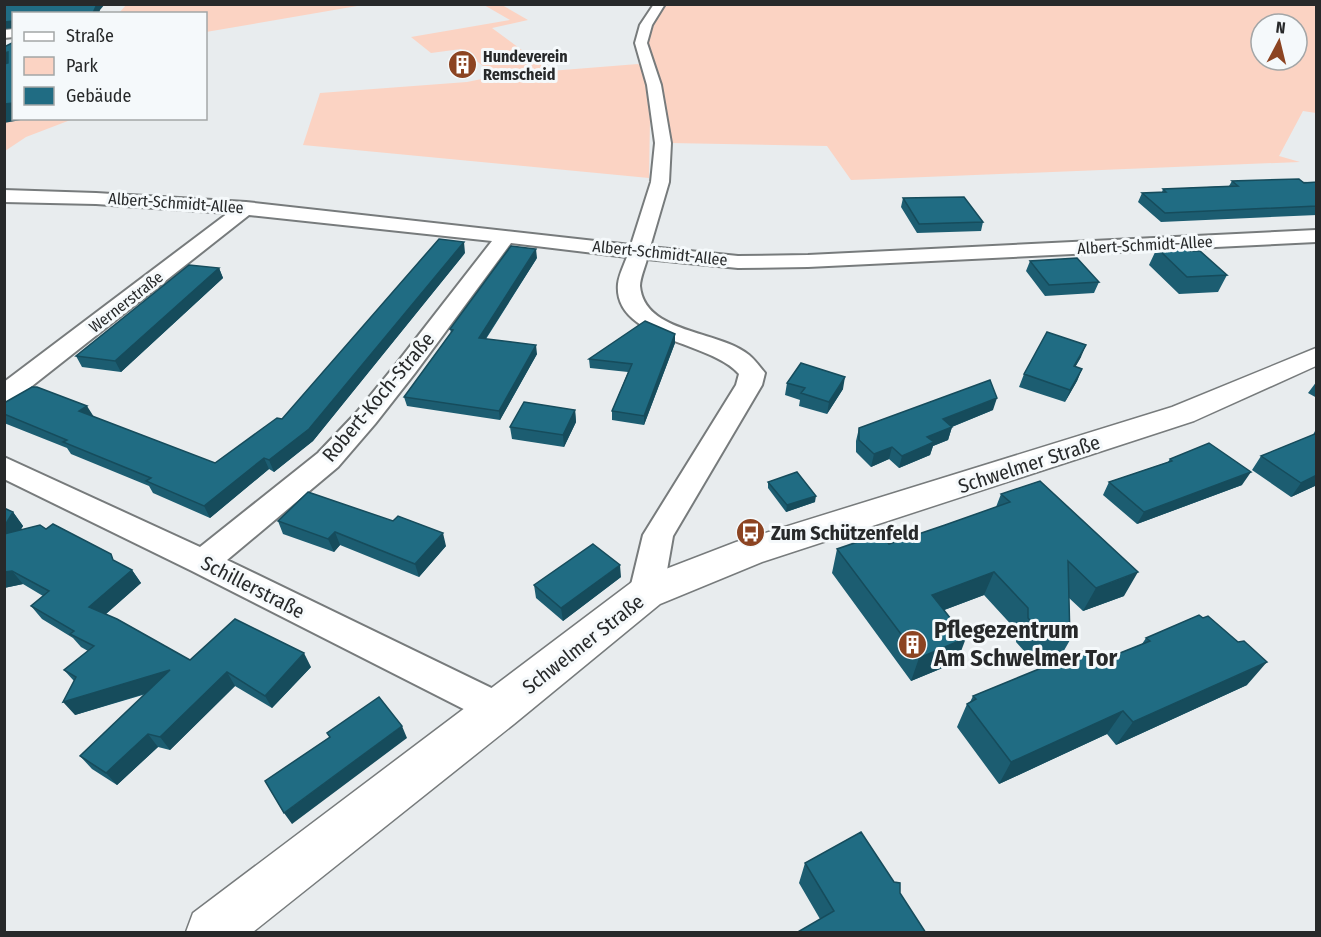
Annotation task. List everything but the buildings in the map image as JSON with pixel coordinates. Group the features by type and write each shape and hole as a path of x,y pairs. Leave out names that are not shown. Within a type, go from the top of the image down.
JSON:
{"street":[{"path":"645,593 658,535 749,385 752,373 748,367 726,352 654,324 641,315 629,296 629,284 660,182 663,142 654,85 641,43 642,36 660,4"},
{"name":"Albert-Schmidt-Allee","path":"4,196 93,198 246,208 738,262 1317,236"},
{"name":"Wernerstraße","path":"4,395 246,208"},
{"name":"Robert-Koch-Straße","path":"203,561 328,460 393,385 505,237"},
{"name":"Schwelmer Straße","path":"212,933 499,710 645,593 749,552 1183,414 1317,356"},
{"name":"Schillerstraße","path":"4,467 203,561 499,710"}],"green space":[{"path":"126,4 363,5 207,32 207,12 120,12"},
{"path":"484,5 502,5 528,20 492,28 550,71 638,64 643,68 650,119 649,178 303,145 320,93 467,82 496,76 461,49 431,53 411,37 510,20"},
{"path":"663,5 1316,5 1316,113 1303,111 1279,156 1300,162 851,180 827,146 670,143 646,38 650,25"},
{"path":"4,78 12,110 12,120 70,120 26,137 5,151"}],"place":[{"name":"Hundeverein Remscheid","path":"462,65"},
{"name":"Zum Schützenfeld","path":"750,533"},
{"name":"Pflegezentrum Am Schwelmer Tor","path":"913,644"}]}
